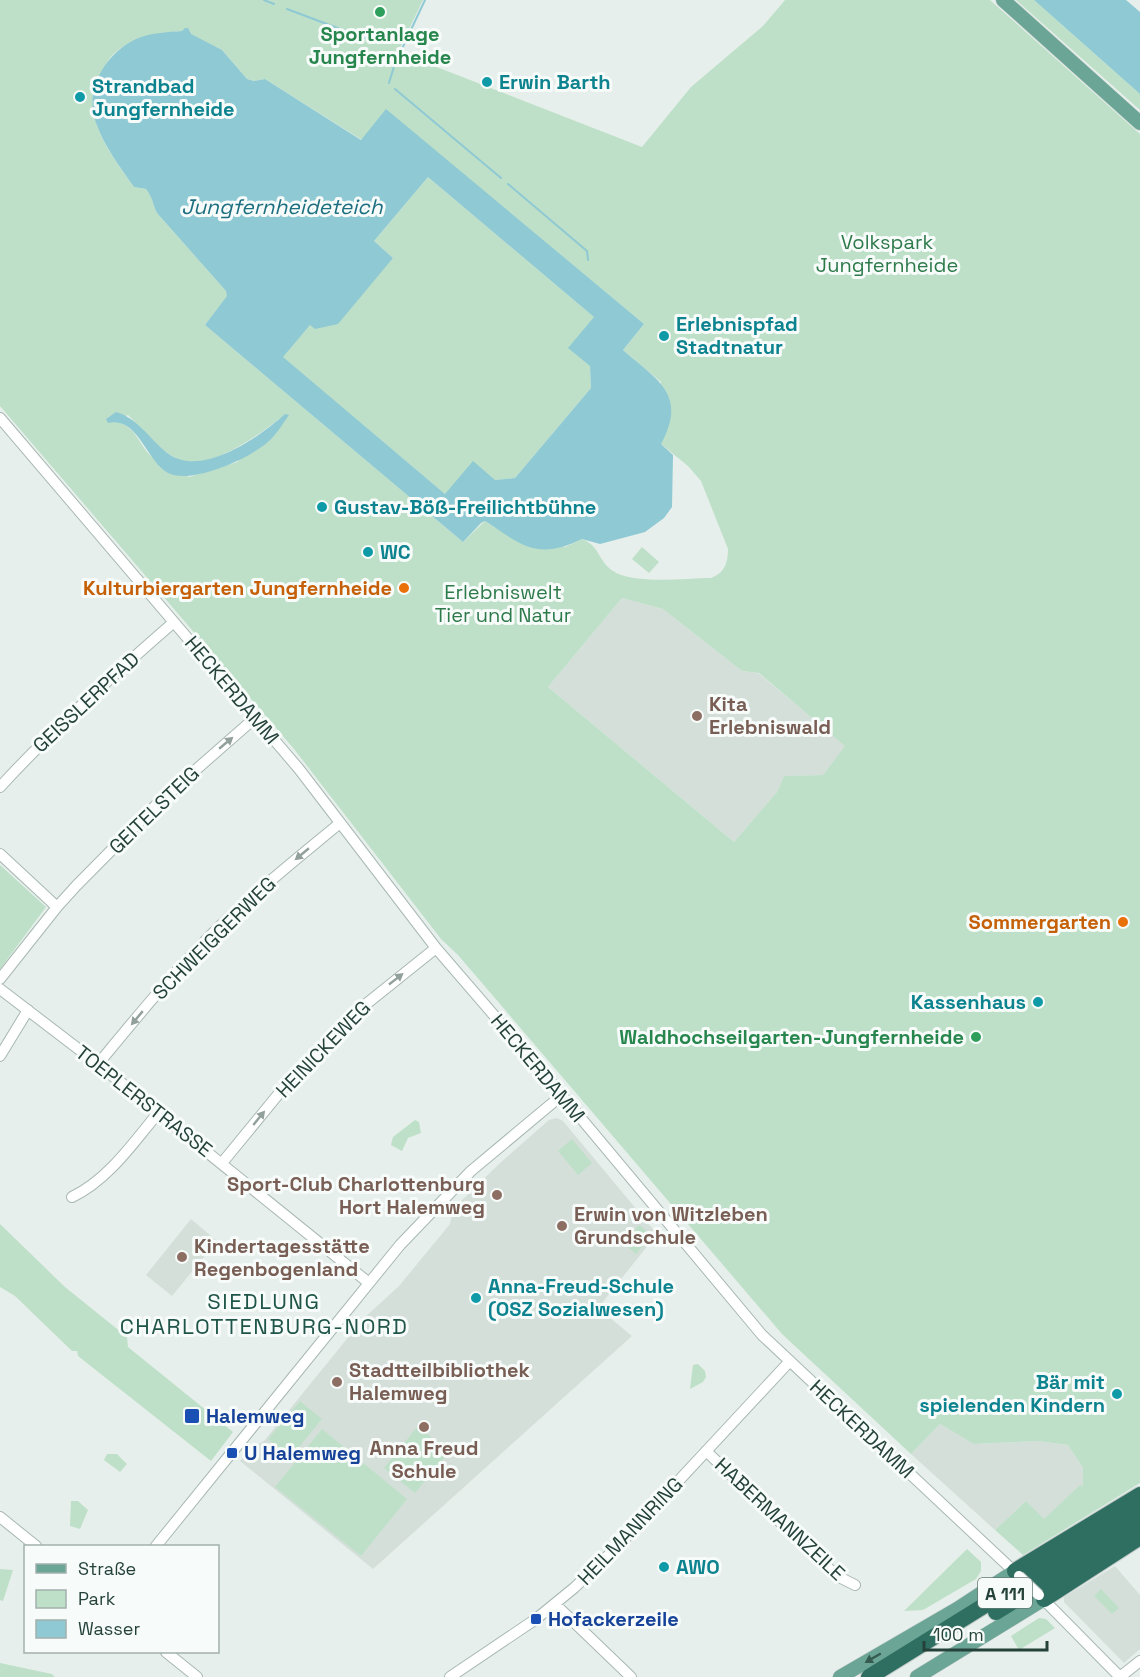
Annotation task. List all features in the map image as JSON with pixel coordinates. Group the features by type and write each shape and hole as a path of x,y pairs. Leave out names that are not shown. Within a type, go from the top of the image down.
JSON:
{"highway":[{"path":"1017,1574 1140,1495"},
{"name":"A 111","path":"869,1677 1140,1509"},
{"name":"A 111","path":"891,1677 1140,1523"},
{"path":"1041,1597 1140,1538"}],"main road":[{"path":"1003,0 1140,123"},
{"path":"840,1677 1017,1574"},
{"path":"917,1677 1041,1597"}],"street":[{"name":"HECKERDAMM","path":"0,418 256,717 299,769 435,948 762,1335 1017,1574 1120,1677"},
{"name":"GEISSLERPFAD","path":"0,787 49,735 174,621"},
{"name":"GEITELSTEIG","path":"0,979 57,907 158,803 256,717"},
{"name":"SCHWEIGGERWEG","path":"98,1064 175,972 218,928 255,893 340,823"},
{"path":"0,854 57,907"},
{"name":"HEINICKEWEG","path":"222,1163 281,1090 350,1017 435,948"},
{"name":"TOEPLERSTRASSE","path":"0,989 98,1064 369,1283"},
{"path":"0,1056 27,1010"},
{"path":"157,1545 400,1245 471,1171 561,1095"},
{"path":"72,1197 87,1190 99,1179 158,1113"},
{"name":"HEILMANNRING","path":"450,1677 501,1644 555,1604 617,1547 790,1361"},
{"name":"HABERMANNZEILE","path":"706,1451 827,1567 839,1577 855,1585"},
{"path":"0,1517 35,1545"},
{"path":"555,1604 631,1677"},
{"path":"167,1653 198,1677"},
{"path":"1120,1677 1140,1661"}],"shaded area":[{"name":"Kita Erlebniswald","path":"622,598 663,609 742,671 758,673 846,746 823,775 784,776 777,792 734,842 548,687"},
{"path":"557,1118 563,1121 657,1234 598,1308 632,1336 373,1569 240,1461 251,1448 264,1441 363,1319 399,1286 450,1224 453,1209 549,1120"},
{"name":"Kindertagesstätte Regenbogenland","path":"191,1219 217,1241 172,1296 146,1275"},
{"path":"940,1424 975,1444 1037,1441 1068,1445 1083,1468 1083,1487 1043,1520 1026,1501 995,1530 911,1454"},
{"path":"1115,1566 1140,1595 1140,1649 1124,1663 1064,1602 1064,1597"}],"green space":[{"path":"0,0 423,0 398,52 642,147 691,87 763,26 785,0 990,0 1140,134 1140,1483 1023,1555 995,1530 1026,1501 1044,1519 1080,1485 1083,1487 1083,1468 1068,1445 1037,1441 974,1444 940,1424 911,1454 782,1334 458,955 441,939 294,749 0,406","holes":["182,31 222,50 247,79 254,81 265,79 362,140 386,110 644,324 623,350 661,382 661,444 688,466 701,481 728,549 726,563 720,573 711,578 660,580 634,578 613,571 593,546 582,539 565,547 495,528 485,521 463,542 205,325 228,296 226,291 157,213 146,189 134,187 100,134 93,110 94,98 105,67 114,54 141,39 162,33","285,414 237,462 189,477 155,459 129,428 114,421 128,415 169,454 181,460 195,462 217,457","622,598 663,609 742,671 759,673 845,746 823,775 784,776 777,792 734,842 548,687"]},
{"path":"1016,0 1034,0 1140,94 1140,110"},
{"path":"428,177 594,317 590,366 591,388 515,478 495,480 445,494 282,357 310,325 393,258 374,241"},
{"path":"642,547 659,562 649,573 632,559"},
{"path":"0,865 46,907 0,969"},
{"path":"415,1120 419,1122 421,1133 408,1138 402,1151 391,1145 393,1137"},
{"path":"572,1139 592,1163 578,1175 558,1151"},
{"path":"0,1224 65,1287 127,1337 128,1347 233,1432 211,1461 78,1356 77,1351 72,1351 15,1296 0,1287"},
{"path":"639,1225 652,1235 636,1254 624,1244"},
{"path":"698,1364 705,1371 706,1377 703,1382 690,1389 693,1365"},
{"path":"300,1401 322,1419 290,1458 268,1439"},
{"path":"418,1426 449,1452 415,1493 384,1468"},
{"path":"322,1429 407,1499 361,1556 275,1487"},
{"path":"107,1454 117,1454 127,1464 120,1472 104,1460"},
{"path":"71,1501 78,1501 88,1510 80,1529 70,1526"},
{"path":"967,1549 981,1562 981,1571 976,1579 923,1610 904,1611"},
{"path":"0,1569 13,1570 3,1601 0,1600"},
{"path":"1101,1589 1119,1608 1112,1614 1094,1596"},
{"path":"1039,1618 1046,1619 1055,1628 1019,1650 1011,1636"},
{"path":"0,1663 52,1674 55,1677 0,1677"}],"water":[{"path":"1034,0 1126,0 1140,12 1140,94"},
{"name":"Jungfernheideteich","path":"188,28 191,34 222,50 247,79 254,81 265,79 361,140 386,109 644,324 623,350 657,380 670,400 669,427 661,444 673,455 672,507 664,518 645,532 600,544 582,539 553,549 530,547 520,543 485,521 463,542 205,325 227,296 226,291 157,213 146,189 134,187 103,140 93,110 95,85 107,63 115,54 141,37 182,31","holes":["428,177 594,317 568,348 590,366 591,388 515,478 495,480 473,461 445,494 283,357 310,325 315,329 338,324 393,258 374,241"]},
{"path":"116,412 137,424 166,452 180,459 195,461 211,459 228,452 260,434 285,414 289,415 272,438 249,455 205,473 178,476 160,467 127,426 108,423 106,419"}],"waterway":[{"path":"264,0 274,4"},
{"path":"400,53 425,0"},
{"path":"287,9 364,38 380,39 411,30"},
{"path":"389,83 395,63"},
{"path":"395,89 501,178"},
{"path":"508,184 587,251 588,260"}],"place":[{"name":"Sportanlage Jungfernheide","path":"380,12"},
{"name":"Erwin Barth","path":"487,82"},
{"name":"Strandbad Jungfernheide","path":"80,97"},
{"name":"Erlebnispfad Stadtnatur","path":"664,336"},
{"name":"Gustav-Böß-Freilichtbühne","path":"322,507"},
{"name":"WC","path":"368,552"},
{"name":"Kulturbiergarten Jungfernheide","path":"404,588"},
{"name":"Kita Erlebniswald","path":"697,716"},
{"name":"Sommergarten","path":"1123,922"},
{"name":"Kassenhaus","path":"1038,1002"},
{"name":"Waldhochseilgarten-Jungfernheide","path":"976,1037"},
{"name":"Sport-Club Charlottenburg Hort Halemweg","path":"497,1195"},
{"name":"Erwin von Witzleben Grundschule","path":"562,1226"},
{"name":"Kindertagesstätte Regenbogenland","path":"182,1257"},
{"name":"Anna-Freud-Schule (OSZ Sozialwesen)","path":"476,1298"},
{"name":"Stadtteilbibliothek Halemweg","path":"337,1382"},
{"name":"Bär mit spielenden Kindern","path":"1117,1394"},
{"name":"Halemweg","path":"192,1416"},
{"name":"Anna Freud Schule","path":"424,1427"},
{"name":"U Halemweg","path":"232,1453"},
{"name":"AWO","path":"664,1567"},
{"name":"Hofackerzeile","path":"536,1619"}],"district":[{"name":"SIEDLUNG CHARLOTTENBURG-NORD","path":"264,1314"}],"park label":[{"name":"Volkspark Jungfernheide","path":"887,254"},
{"name":"Erlebniswelt Tier und Natur","path":"503,604"}]}
